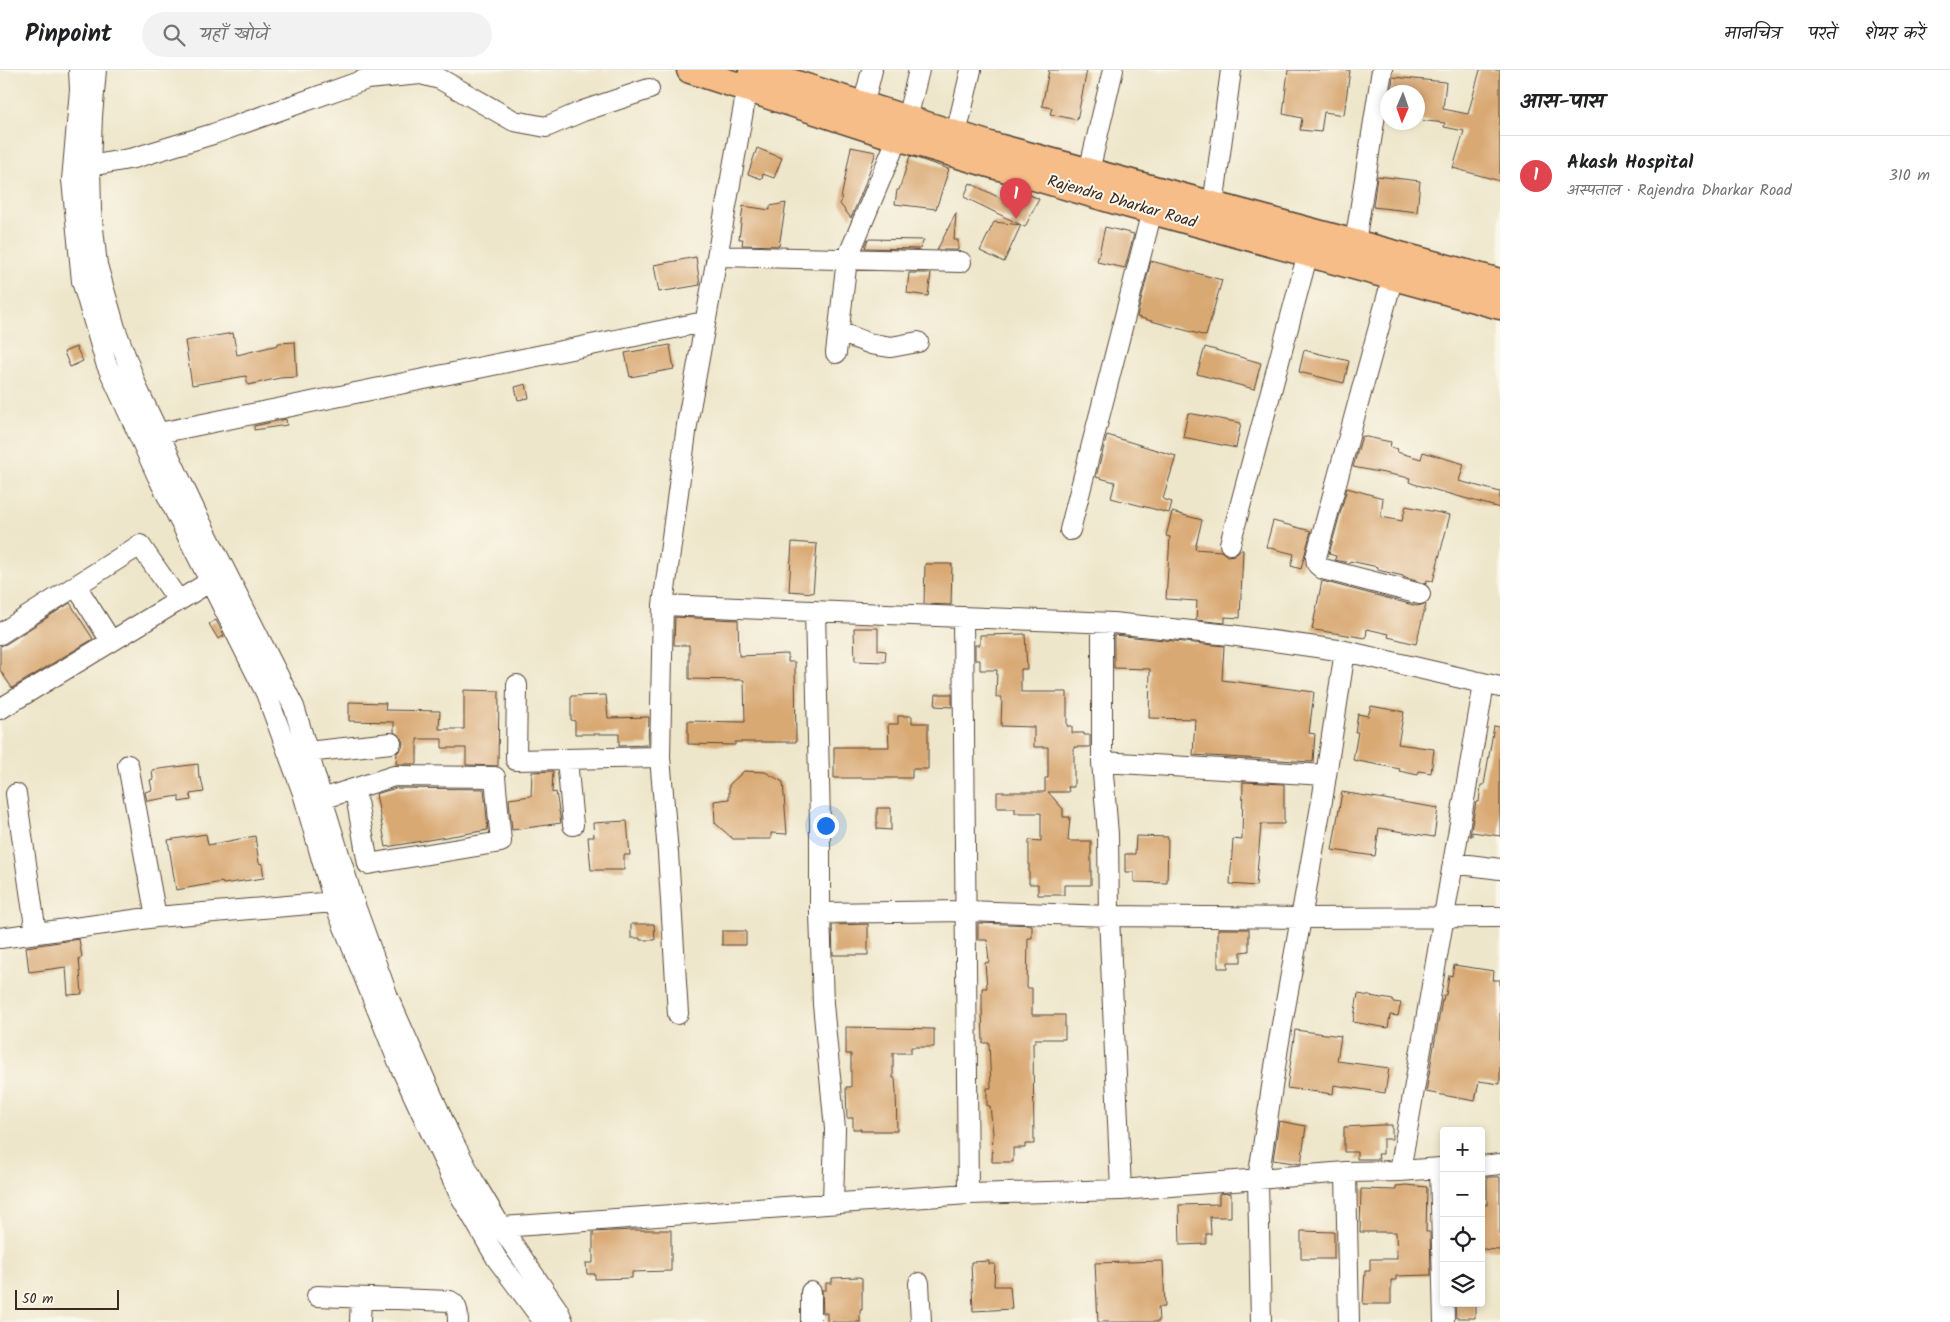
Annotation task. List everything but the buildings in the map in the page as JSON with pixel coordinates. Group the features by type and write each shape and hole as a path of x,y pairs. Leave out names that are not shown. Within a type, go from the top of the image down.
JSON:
{"main road":[{"name":"Rajendra Dharkar Road","path":"690,70 751,77 863,106 902,128 956,134 988,154 1089,171 1500,282"},
{"name":"Rajendra Dharkar Road","path":"751,77 902,128 988,154 1152,210 1500,306"}],"street":[{"path":"79,70 80,90 72,180 82,281 106,363 161,462 197,516 266,692 308,781 344,901 400,1066 460,1195 497,1259 544,1322"},
{"path":"96,70 90,166 91,210 97,265 114,328 138,390 159,433 161,462"},
{"path":"863,106 872,70"},
{"path":"836,352 847,259 902,128 919,70"},
{"path":"956,134 971,70"},
{"path":"1089,171 1113,70"},
{"path":"1213,206 1231,70"},
{"path":"1355,243 1382,70"},
{"path":"90,166 134,158 213,134 367,79 421,74 440,79 514,121 546,127 584,111 649,89"},
{"path":"678,1014 660,757 663,605 687,425 704,322 751,77"},
{"path":"1070,530 1152,210"},
{"path":"1230,544 1308,254"},
{"path":"718,256 961,262"},
{"path":"1393,276 1316,557 1317,564 1323,569 1420,594"},
{"path":"159,433 704,322"},
{"path":"839,332 881,346 891,347 918,342"},
{"path":"0,634 140,545 178,600"},
{"path":"1,706 219,576"},
{"path":"219,576 294,707 307,752 308,781 322,799 344,901 419,1066 469,1173 500,1227 559,1312 563,1322"},
{"path":"76,586 112,641"},
{"path":"663,605 1102,622 1230,635 1345,651 1492,685 1453,863 1400,1171"},
{"path":"815,611 820,822 820,913 824,1004 835,1129 832,1203"},
{"path":"963,617 968,1194"},
{"path":"1102,622 1102,762 1108,834 1109,916 1121,1190"},
{"path":"1261,1322 1258,1180 1278,1047 1326,775 1345,651"},
{"path":"517,685 516,760 660,757"},
{"path":"307,752 391,743"},
{"path":"567,759 573,825"},
{"path":"1102,762 1326,775"},
{"path":"128,766 156,917"},
{"path":"322,799 394,776 495,777 501,842 368,864 355,790"},
{"path":"16,794 36,933"},
{"path":"1453,863 1500,869"},
{"path":"0,938 156,917 344,901"},
{"path":"820,913 966,911 1109,916 1301,918 1500,917"},
{"path":"1485,1166 1500,1164"},
{"path":"500,1227 968,1194 1121,1190 1346,1172 1440,1168"},
{"path":"1346,1172 1349,1322"},
{"path":"1442,1172 1444,1322"},
{"path":"919,1283 921,1322"},
{"path":"811,1292 811,1322"},
{"path":"317,1296 450,1301 454,1303 458,1310 458,1322"},
{"path":"360,1322 361,1298"}],"place":[{"name":"Akash Hospital","path":"1016,219"}]}
